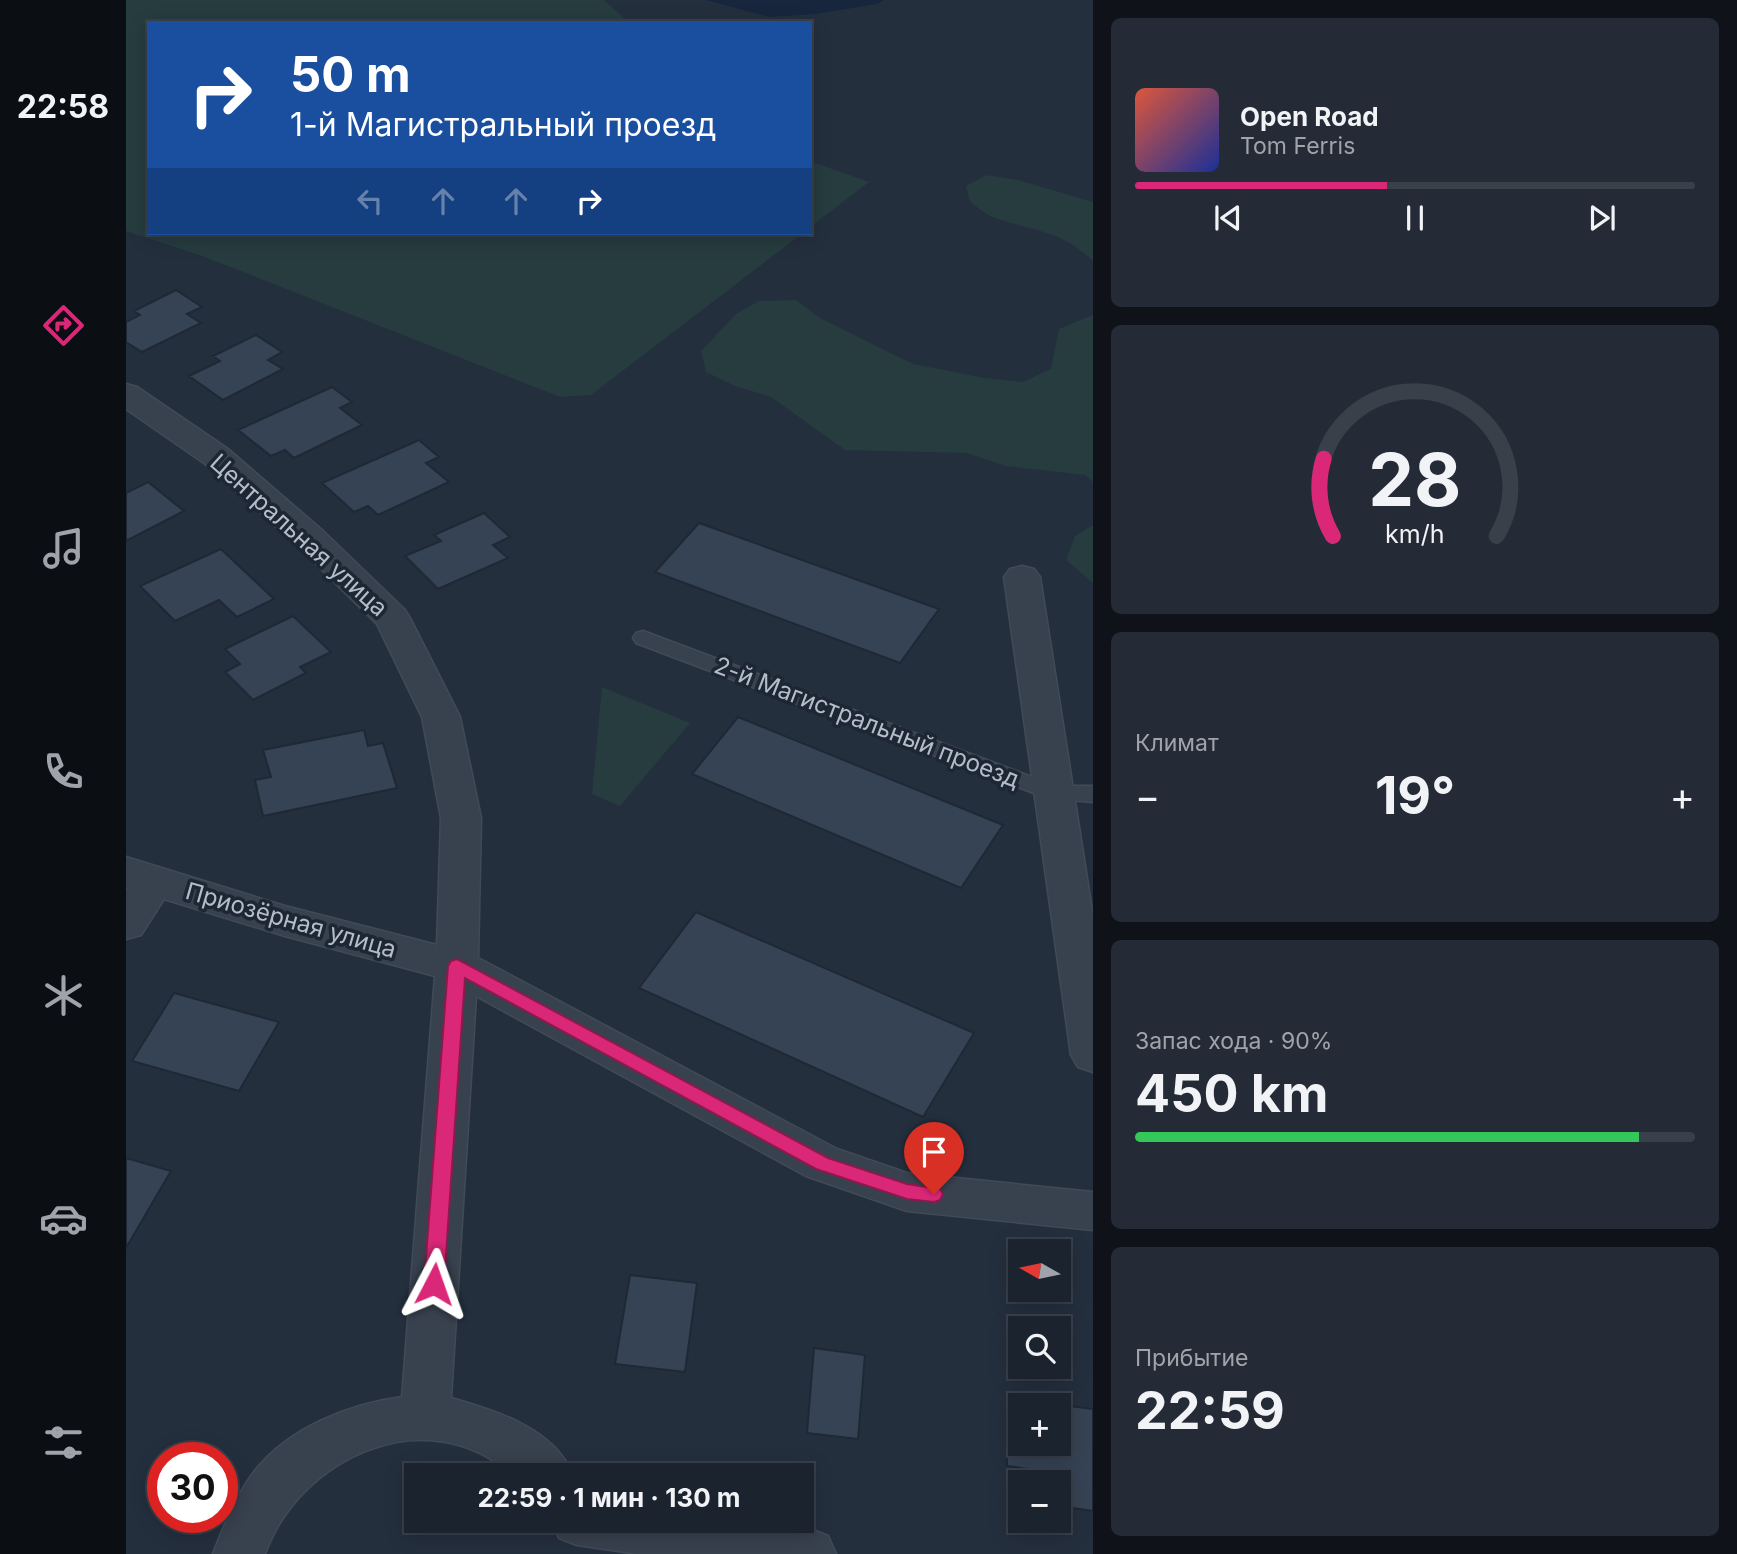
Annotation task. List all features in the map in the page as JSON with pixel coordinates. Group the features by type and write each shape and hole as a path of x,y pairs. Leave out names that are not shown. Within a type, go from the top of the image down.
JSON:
{"street":[{"name":"Центральная улица","path":"126,394 216,456 311,539 392,618 441,718 461,818 457,966 425,1417"},
{"path":"1022,577 1093,1055"},
{"name":"Приозёрная улица","path":"140,876 285,921 457,966 822,1163 907,1192 1093,1211"},
{"path":"126,924 140,876"},
{"path":"239,1554 255,1515 279,1480 310,1453 345,1433 384,1421 425,1417 464,1423 500,1436 537,1463"},
{"path":"580,1533 584,1554"},
{"path":"662,1533 810,1554"}],"lane":[{"name":"2-й Магистральный проезд","path":"643,638 1054,793 1093,794"}],"green space":[{"path":"126,0 604,0 628,21 147,21 147,235 800,235 591,395 560,397 205,257 126,231"},
{"path":"812,162 869,182 812,225"},
{"path":"986,175 1018,180 1093,202 1093,261 1069,242 993,217 970,202 966,186"},
{"path":"796,300 820,318 913,364 985,378 1023,382 1051,369 1059,329 1093,315 1093,482 1085,475 1006,466 967,453 845,450 771,397 735,386 706,372 701,351 736,314 759,301"},
{"path":"1093,525 1093,583 1066,560 1075,536"},
{"path":"602,687 690,723 620,806 592,794"}],"water":[{"path":"706,0 884,0 877,4 816,14 769,17"}],"building":[{"path":"176,290 202,307 187,314 201,323 142,352 126,342 126,322 140,315 134,311"},
{"path":"256,335 282,352 268,360 283,369 223,400 189,376 220,361 213,356"},
{"path":"332,387 352,402 340,408 362,425 294,458 285,450 271,456 238,430"},
{"path":"419,440 439,457 426,463 449,482 378,515 368,506 354,512 322,483"},
{"path":"148,482 184,511 126,541 126,493"},
{"path":"484,513 510,537 493,545 508,558 438,589 405,556 441,541 434,535"},
{"path":"699,523 939,609 900,663 655,572"},
{"path":"221,549 274,599 237,617 219,600 175,621 140,586"},
{"path":"293,616 331,652 300,667 306,673 253,700 225,672 240,664 225,649"},
{"path":"738,717 1003,825 961,888 692,774"},
{"path":"364,730 368,746 383,743 397,788 263,816 255,780 271,777 263,750"},
{"path":"696,912 974,1033 923,1117 639,988"},
{"path":"174,993 279,1022 239,1091 132,1061"},
{"path":"126,1158 171,1171 126,1248"},
{"path":"630,1275 697,1283 685,1372 615,1364"},
{"path":"814,1348 865,1355 858,1439 807,1433"},
{"path":"1007,1398 1008,1456 1071,1456 1071,1406 1093,1409 1093,1511 1071,1508 1071,1470 1007,1466"}],"route":[{"path":"434,1284 457,966 822,1163 907,1192 934,1194"}]}
